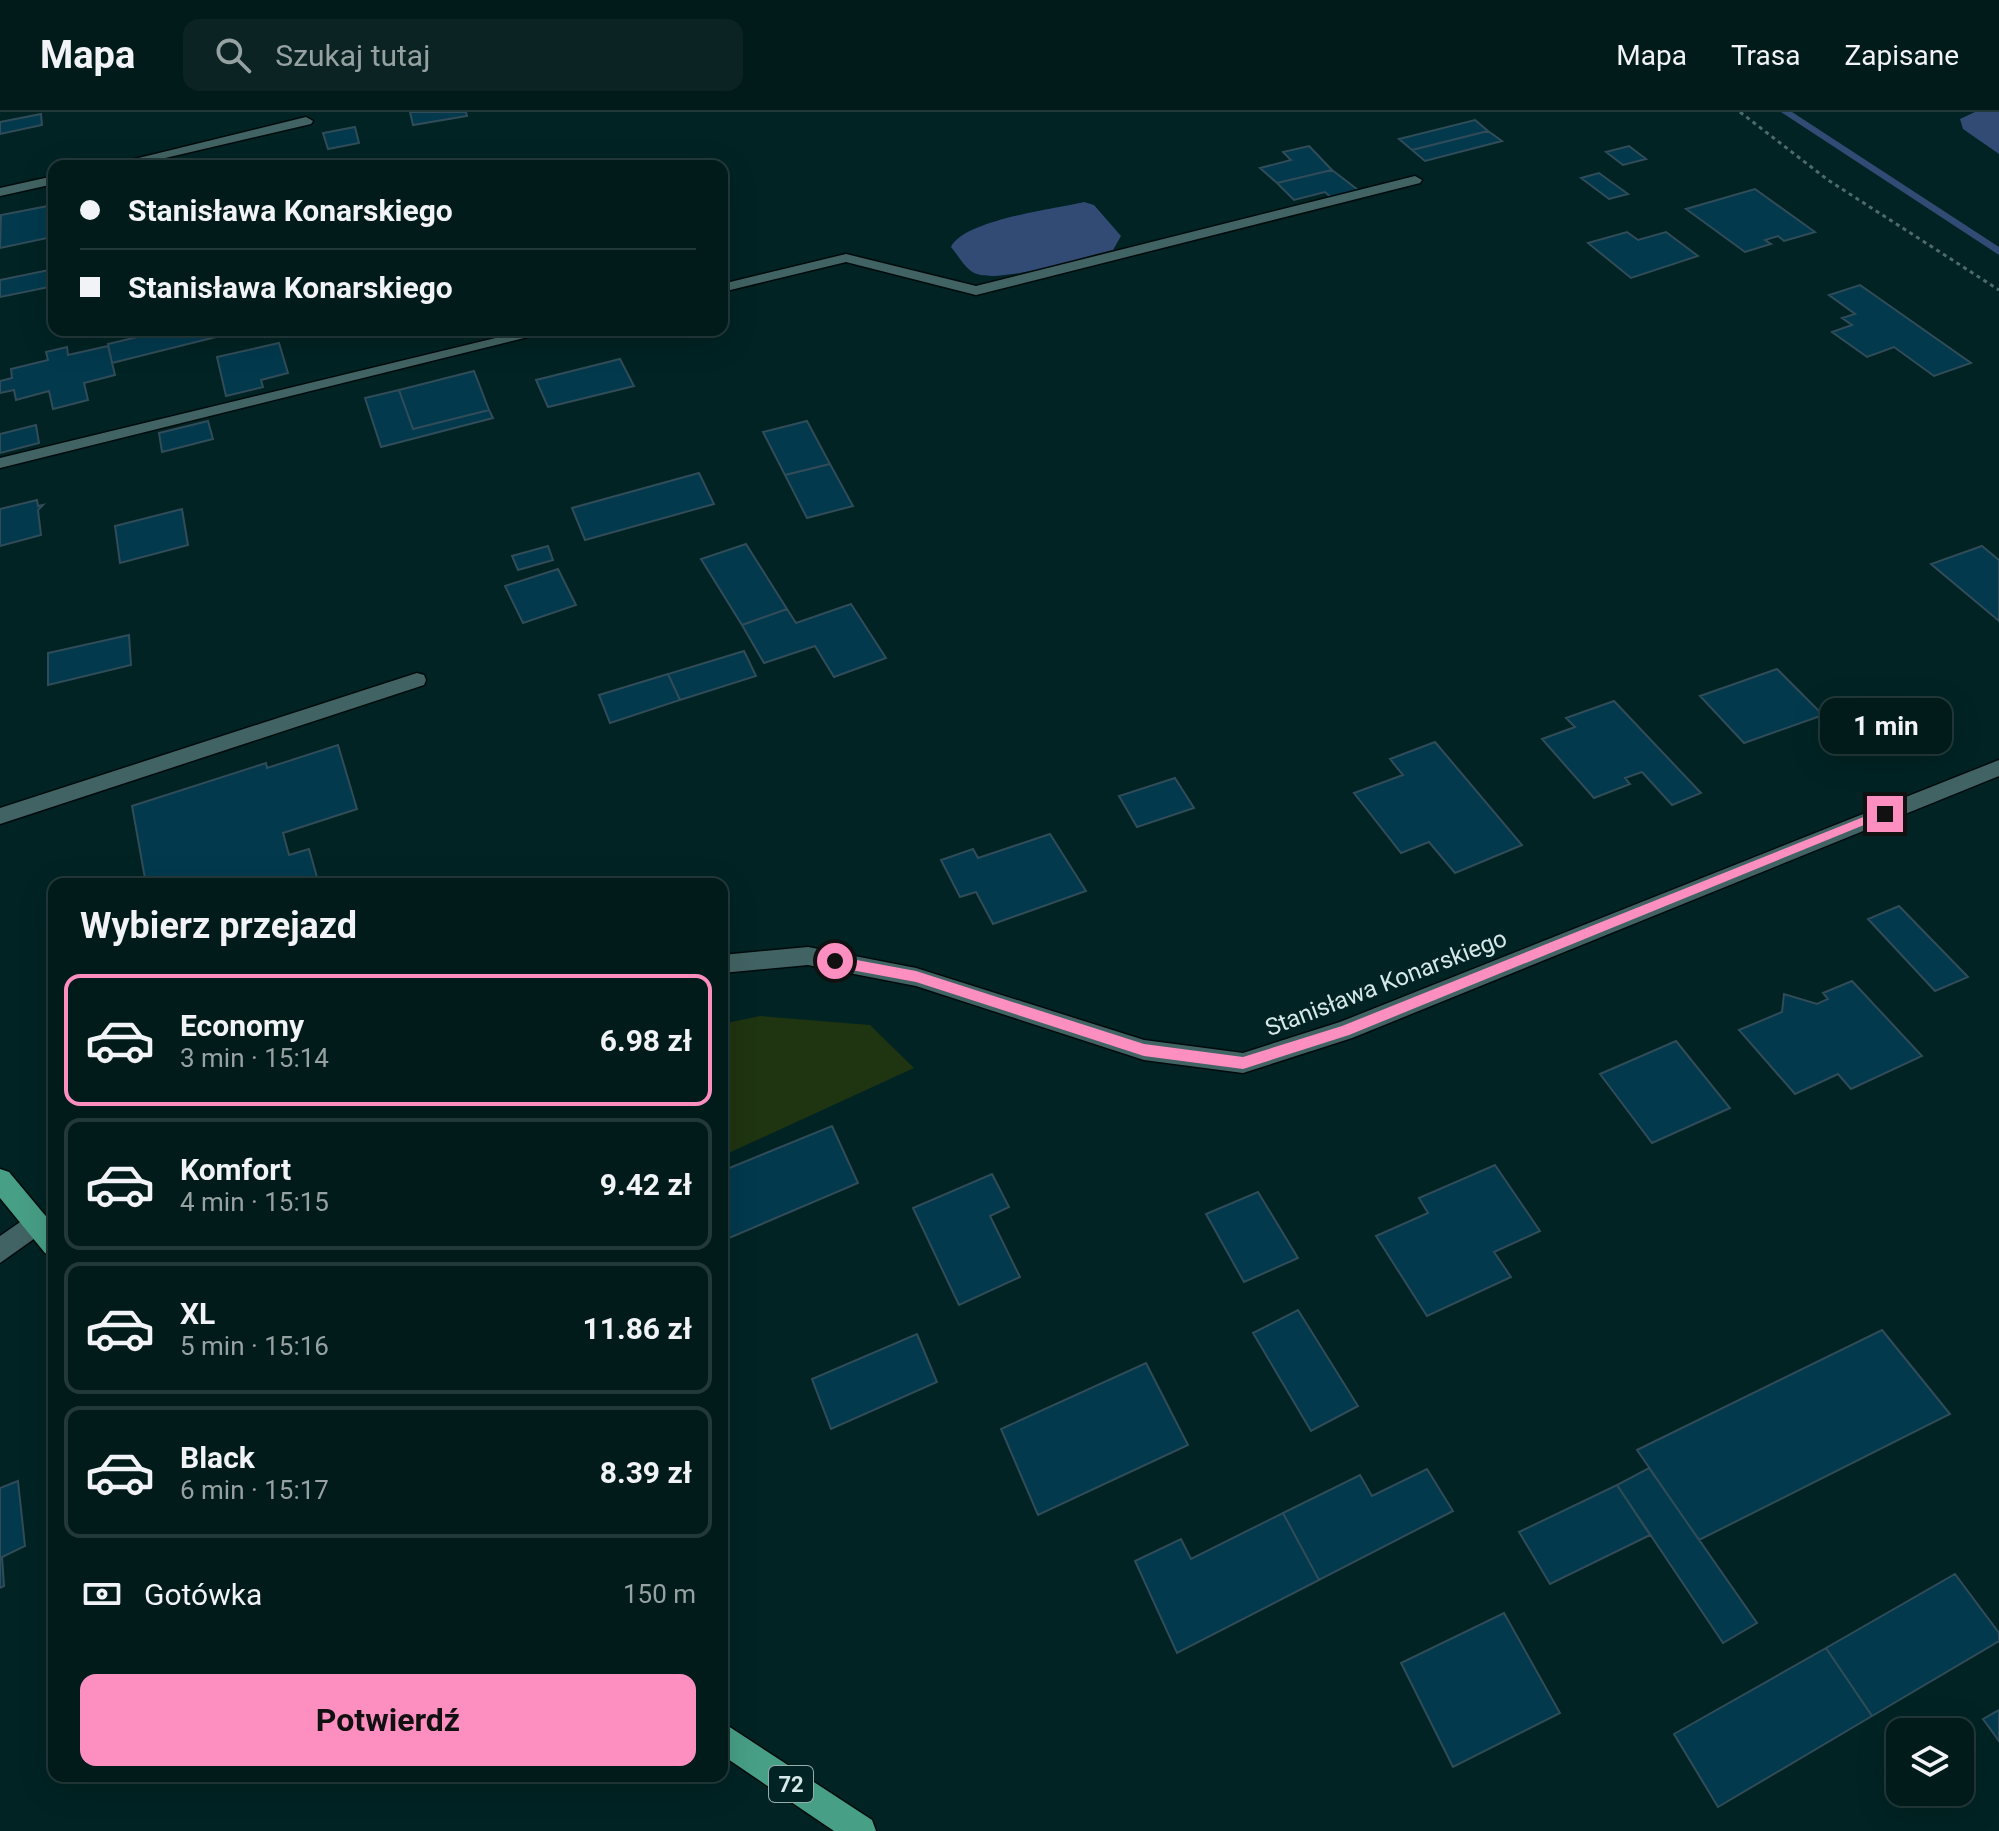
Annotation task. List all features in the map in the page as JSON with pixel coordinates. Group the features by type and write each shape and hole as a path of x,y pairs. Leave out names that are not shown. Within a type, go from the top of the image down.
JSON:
{"main road":[{"path":"0,1180 48,1238"},
{"name":"72","path":"728,1741 861,1831"}],"street":[{"path":"139,160 306,121"},
{"path":"728,287 846,258 976,291 1415,180"},
{"path":"0,192 48,181"},
{"path":"0,463 523,336"},
{"path":"0,816 417,680"},
{"name":"Stanisława Konarskiego","path":"728,963 808,956 901,974 1144,1050 1243,1063 1344,1031 1999,768"},
{"path":"0,1251 36,1223"}],"path":[{"path":"1740,112 1828,180 1999,290"}],"green space":[{"path":"760,1016 870,1025 914,1068 728,1153 728,1023"}],"water":[{"path":"1975,112 1999,112 1999,154 1963,129 1960,119"},
{"path":"1084,202 1094,205 1121,236 1113,250 998,276 971,271 951,247 959,238 991,223"}],"building":[{"path":"410,112 466,112 467,116 413,125"},
{"path":"41,114 42,125 0,134 0,122"},
{"path":"1475,120 1488,131 1412,150 1399,139"},
{"path":"355,127 359,143 328,149 323,133"},
{"path":"1488,131 1502,141 1425,161 1412,150"},
{"path":"1309,146 1332,170 1277,183 1260,168 1291,160 1283,152"},
{"path":"1629,146 1646,159 1623,165 1606,152"},
{"path":"1332,170 1362,193 1334,200 1325,192 1294,200 1277,183"},
{"path":"1599,173 1628,194 1609,199 1581,178"},
{"path":"1755,189 1815,232 1784,241 1778,236 1765,240 1771,244 1745,252 1686,209"},
{"path":"48,206 48,238 0,248 1,215"},
{"path":"1627,232 1638,240 1666,232 1698,256 1631,278 1588,243"},
{"path":"48,270 48,287 0,297 0,280"},
{"path":"1860,285 1971,363 1934,376 1894,347 1867,357 1832,332 1852,325 1842,318 1855,314 1829,295"},
{"path":"142,336 220,336 112,363 108,344"},
{"path":"279,343 288,373 261,380 263,387 226,396 217,357"},
{"path":"108,346 115,375 84,383 88,400 53,409 49,391 16,400 14,390 0,393 0,381 12,378 11,369 48,360 46,352 67,347 68,355"},
{"path":"620,359 634,386 548,407 536,380"},
{"path":"474,371 489,410 413,429 399,390"},
{"path":"399,390 413,429 489,410 493,418 381,447 365,398"},
{"path":"208,421 213,439 162,452 159,433"},
{"path":"807,421 830,464 785,475 763,432"},
{"path":"36,425 39,443 0,453 0,434"},
{"path":"830,464 853,506 807,518 785,475"},
{"path":"699,473 714,504 585,540 572,508"},
{"path":"37,500 38,506 43,505 38,510 41,535 0,546 0,509"},
{"path":"182,509 188,545 120,563 115,526"},
{"path":"746,544 787,609 742,625 701,559"},
{"path":"548,546 553,560 518,570 512,556"},
{"path":"1982,546 1999,560 1999,621 1931,564"},
{"path":"558,569 576,605 523,623 505,586"},
{"path":"851,604 886,658 834,677 815,646 764,663 742,625 787,609 796,623"},
{"path":"129,635 131,665 48,685 48,653"},
{"path":"744,651 756,676 680,700 668,674"},
{"path":"1777,669 1823,715 1744,743 1700,696"},
{"path":"668,674 680,700 610,723 599,695"},
{"path":"1614,701 1701,793 1672,805 1642,772 1625,778 1630,784 1594,798 1542,739 1575,727 1566,718"},
{"path":"1435,742 1522,845 1455,873 1429,842 1401,853 1354,793 1403,775 1390,759"},
{"path":"338,745 357,809 283,833 289,855 309,849 317,878 145,878 132,806 266,763 267,768"},
{"path":"1175,778 1194,808 1137,827 1119,796"},
{"path":"1050,834 1086,891 993,924 976,892 960,897 941,860 973,849 978,858"},
{"path":"1899,906 1968,977 1935,991 1868,919"},
{"path":"1852,981 1922,1056 1851,1089 1838,1074 1795,1094 1739,1030 1782,1012 1784,994 1817,1004 1828,999 1823,993"},
{"path":"1676,1041 1730,1108 1652,1143 1600,1074"},
{"path":"832,1126 858,1183 728,1238 728,1169"},
{"path":"1495,1165 1540,1231 1494,1252 1511,1277 1427,1316 1376,1236 1428,1213 1419,1198"},
{"path":"992,1174 1009,1207 990,1216 1020,1277 959,1305 913,1208"},
{"path":"1258,1192 1298,1258 1244,1282 1206,1214"},
{"path":"1298,1310 1358,1406 1311,1431 1253,1333"},
{"path":"1882,1330 1950,1414 1699,1540 1637,1450"},
{"path":"917,1334 937,1382 831,1429 812,1379"},
{"path":"1146,1363 1188,1445 1038,1515 1001,1429"},
{"path":"1649,1468 1757,1623 1723,1643 1617,1485"},
{"path":"1427,1469 1453,1511 1319,1580 1283,1513 1360,1475 1372,1496"},
{"path":"18,1481 25,1546 2,1557 4,1586 0,1588 0,1488"},
{"path":"1617,1485 1650,1535 1550,1584 1519,1532"},
{"path":"1283,1513 1319,1580 1177,1653 1135,1561 1181,1539 1191,1559"},
{"path":"1955,1574 1999,1633 1999,1641 1872,1716 1826,1648"},
{"path":"1504,1613 1560,1713 1453,1767 1401,1663"},
{"path":"1826,1648 1872,1716 1718,1807 1674,1734"},
{"path":"1999,1710 1999,1741 1983,1719"}],"waterway":[{"path":"1786,112 1999,252"}],"route":[{"path":"835,961 916,977 1144,1050 1243,1063 1344,1031 1885,814"}]}
